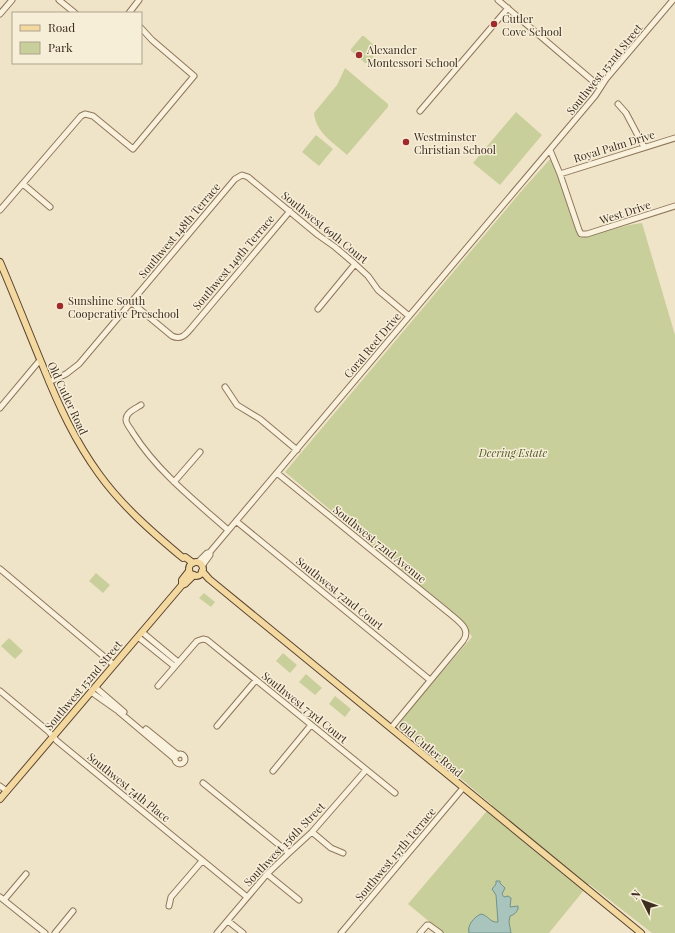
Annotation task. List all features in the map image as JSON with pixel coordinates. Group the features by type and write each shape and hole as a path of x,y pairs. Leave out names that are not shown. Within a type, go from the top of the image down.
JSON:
{"main road":[{"name":"Old Cutler Road","path":"0,262 2,271 71,431 102,479 138,519 182,558 182,560 209,579 641,933"},
{"name":"Southwest 152nd Street","path":"0,799 4,791 196,569"}],"street":[{"path":"0,14 12,0"},
{"path":"59,0 73,12"},
{"path":"130,12 139,0"},
{"path":"498,0 600,87"},
{"name":"Southwest 152nd Street","path":"550,150 595,96 600,87 673,0"},
{"path":"420,111 508,8"},
{"path":"0,210 78,119 85,114 93,116 133,149 194,76 152,40 142,29"},
{"path":"618,104 626,113 644,147"},
{"name":"Royal Palm Drive","path":"560,174 675,138"},
{"path":"550,150 560,174"},
{"name":"Coral Reef Drive","path":"196,569 210,555 210,552 228,530 550,150"},
{"name":"West Drive","path":"560,174 581,234 587,234 675,206"},
{"name":"Southwest 69th Court","path":"241,175 248,176 355,264 368,276 379,291 409,316"},
{"name":"Southwest 148th Terrace","path":"49,382 66,374 76,367 235,179 241,175"},
{"path":"23,184 50,207"},
{"name":"Southwest 149th Terrace","path":"131,302 175,338 182,337 290,211"},
{"path":"318,309 355,264"},
{"path":"0,408 40,360"},
{"path":"226,387 236,405 259,418 297,450"},
{"path":"140,405 128,414 126,419 127,423 152,458 174,482 228,530"},
{"path":"174,482 200,452"},
{"name":"Southwest 72nd Avenue","path":"277,473 463,627 467,634 463,641 430,680"},
{"name":"Southwest 72nd Court","path":"236,521 430,680"},
{"path":"0,569 114,665"},
{"path":"140,634 176,664 158,686"},
{"name":"Southwest 73rd Court","path":"176,664 197,641 201,639 208,641 395,793"},
{"path":"217,726 256,680"},
{"path":"391,728 430,680"},
{"path":"93,689 176,757"},
{"name":"Southwest 74th Place","path":"0,691 247,897"},
{"path":"273,770 311,725"},
{"name":"Southwest 156th Street","path":"217,933 268,874 312,832 366,770"},
{"path":"203,783 289,853"},
{"path":"0,786 4,791"},
{"name":"Southwest 157th Terrace","path":"341,933 463,788"},
{"path":"312,832 331,848 343,853"},
{"path":"169,906 171,897 202,861"},
{"path":"26,874 2,898 45,933"},
{"path":"268,874 299,900"},
{"path":"55,933 73,911"},
{"path":"228,921 244,933"},
{"path":"420,933 427,925 430,925 440,933"}],"green space":[{"path":"362,36 364,36 378,49 368,63 365,63 351,51"},
{"path":"345,68 388,104 388,107 347,155 322,132 315,120 314,113 337,85"},
{"path":"516,112 542,135 500,185 473,163"},
{"path":"316,135 333,149 319,166 302,152"},
{"name":"Deering Estate","path":"551,158 580,238 642,223 675,335 675,933 652,933 589,884 549,933 443,933 408,904 492,805 397,724 472,637 463,621 285,472 524,188"},
{"path":"96,573 110,585 103,593 89,581"},
{"path":"204,593 215,602 211,607 199,598"},
{"path":"9,638 23,651 15,659 1,646"},
{"path":"283,653 297,665 290,673 276,661"},
{"path":"306,674 322,688 315,695 299,682"},
{"path":"335,696 351,709 345,717 329,704"}],"water":[{"path":"496,881 500,881 505,888 502,894 504,897 508,896 511,898 510,907 518,906 516,913 510,916 509,922 511,933 469,933 469,927 472,922 481,914 495,922 498,922 496,895 492,889 496,884"}],"place":[{"name":"Cutler Cove School","path":"494,24"},
{"name":"Alexander Montessori School","path":"359,55"},
{"name":"Westminster Christian School","path":"406,142"},
{"name":"Sunshine South Cooperative Preschool","path":"60,306"}]}
